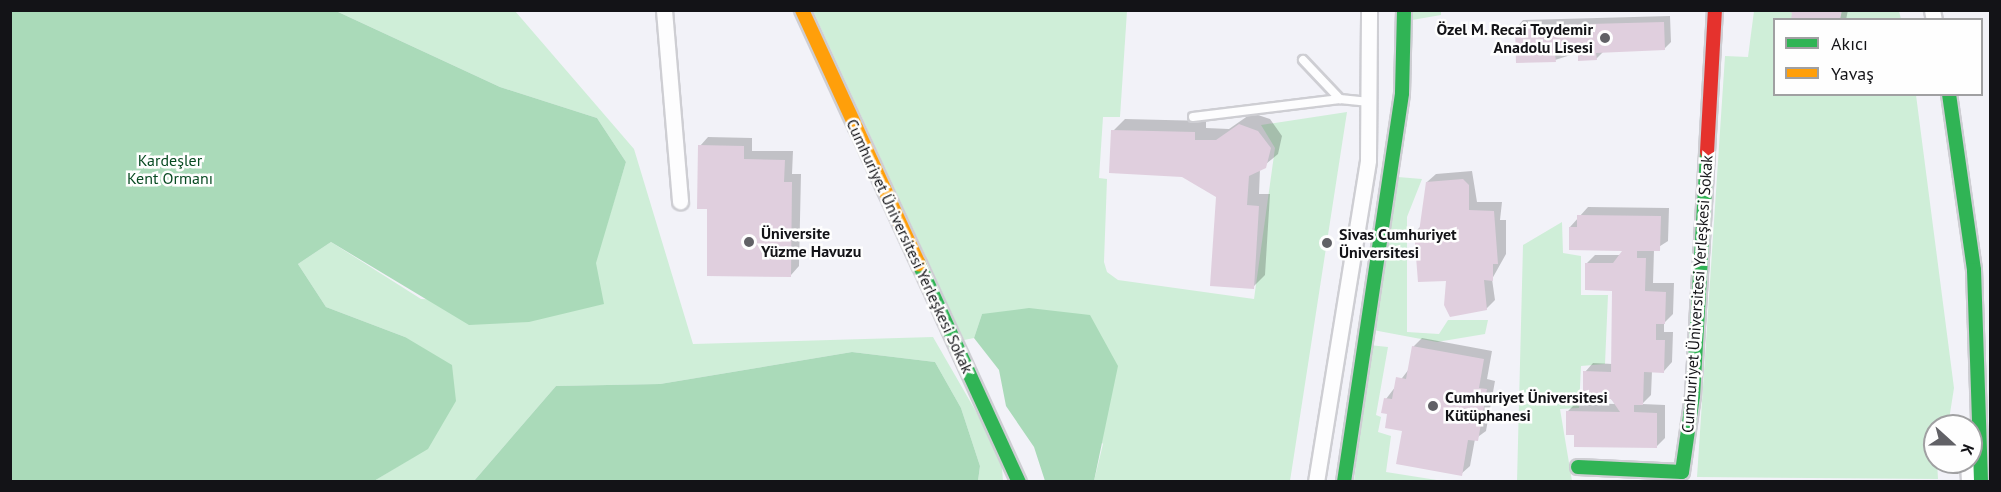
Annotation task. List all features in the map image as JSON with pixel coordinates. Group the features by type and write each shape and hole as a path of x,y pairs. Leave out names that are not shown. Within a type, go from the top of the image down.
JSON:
{"street":[{"path":"664,10 680,201"},
{"name":"Cumhuriyet Üniversitesi Yerleşkesi Sokak","path":"802,10 1018,482"},
{"path":"1316,482 1368,160 1369,10"},
{"path":"1344,482 1402,93 1404,10"},
{"name":"Cumhuriyet Üniversitesi Yerleşkesi Sokak","path":"1578,467 1682,472 1693,396 1715,10"},
{"path":"1940,96 1964,271 1968,414"},
{"path":"1949,96 1974,270 1985,380 1981,482"}],"lane":[{"path":"1303,60 1340,99"},
{"path":"1192,117 1340,99 1367,102"}],"green space":[{"name":"Kardeşler Kent Ormanı","path":"10,11 336,11 500,87 597,118 626,162 596,263 604,304 529,322 469,325 331,242 298,264 326,307 405,337 452,365 456,401 428,449 374,481 11,481"},
{"path":"336,11 515,11 634,149 693,344 933,337 1001,455 1003,481 978,481 980,466 961,408 935,362 852,352 660,384 556,386 474,481 374,481 428,448 405,337 326,307 298,264 331,242 421,299 603,304 595,263 626,162 597,118 500,87"},
{"path":"813,11 1127,11 1120,117 1103,117 1099,178 1107,179 1104,262 1107,272 1118,280 1254,299 1275,148 1261,125 1347,112 1290,481 1094,481 1103,444 982,314 974,338 964,340"},
{"path":"1412,11 1441,11 1441,15 1412,20"},
{"path":"1754,11 1899,11 1901,18 1773,18 1773,96 1916,96 1954,388 1950,414 1923,414 1923,474 1938,474 1938,479 1697,477 1725,56 1748,57"},
{"path":"1398,177 1422,179 1407,217 1407,332 1439,334 1448,320 1488,320 1485,334 1437,342 1373,330"},
{"path":"1562,222 1563,253 1581,256 1581,295 1608,295 1605,364 1581,366 1579,408 1560,409 1572,481 1517,482 1523,245"},
{"path":"1029,308 1090,315 1118,366 1094,481 1045,481 1034,447 1006,406 999,370 974,338 982,314"},
{"path":"1369,345 1388,347 1376,415 1381,417 1378,432 1391,436 1386,472 1443,481 1354,482"},
{"path":"852,352 935,362 961,408 980,466 978,481 474,481 556,386 660,384"}],"building":[{"path":"1786,10 1842,10 1840,18 1791,18 1792,13"},
{"path":"1664,22 1665,50 1596,53 1597,60 1578,61 1578,53 1555,54 1556,62 1516,63 1515,26"},
{"path":"1239,124 1258,131 1271,148 1266,168 1249,176 1247,205 1259,206 1254,289 1210,286 1216,197 1182,177 1109,173 1111,130 1195,132 1195,140 1216,140"},
{"name":"Üniversite Yüzme Havuzu","path":"698,145 744,146 744,159 785,160 784,182 792,182 791,277 707,276 707,209 697,209"},
{"path":"1463,179 1469,185 1469,210 1494,211 1498,264 1493,264 1493,281 1484,280 1487,310 1450,317 1444,305 1446,281 1418,282 1414,231 1419,232 1426,182"},
{"path":"1577,215 1661,216 1660,251 1637,251 1637,258 1646,258 1645,291 1666,292 1665,324 1656,324 1656,340 1665,340 1664,373 1644,372 1643,405 1634,405 1634,412 1657,413 1657,448 1574,447 1574,435 1566,435 1566,411 1620,412 1611,399 1583,399 1583,371 1611,372 1612,291 1585,290 1585,263 1613,263 1622,251 1569,250 1569,227 1577,227"},
{"name":"Cumhuriyet Üniversitesi Kütüphanesi","path":"1412,346 1484,359 1479,388 1487,389 1478,441 1468,440 1462,476 1396,464 1402,431 1385,428 1387,414 1381,413 1384,398 1392,399 1396,377 1406,379"}],"traffic: fast":[{"path":"1344,482 1402,93 1404,10"},
{"path":"1949,96 1974,270 1981,482"},
{"path":"1578,467 1682,472 1693,396 1707,152"},
{"path":"919,264 1019,482"}],"traffic: slow":[{"path":"802,10 919,264"}],"traffic: jam":[{"path":"1707,152 1715,10"}],"place":[{"name":"Özel M. Recai Toydemir Anadolu Lisesi","path":"1605,38"},
{"name":"Üniversite Yüzme Havuzu","path":"749,242"},
{"name":"Sivas Cumhuriyet Üniversitesi","path":"1327,243"},
{"name":"Cumhuriyet Üniversitesi Kütüphanesi","path":"1433,406"}]}
